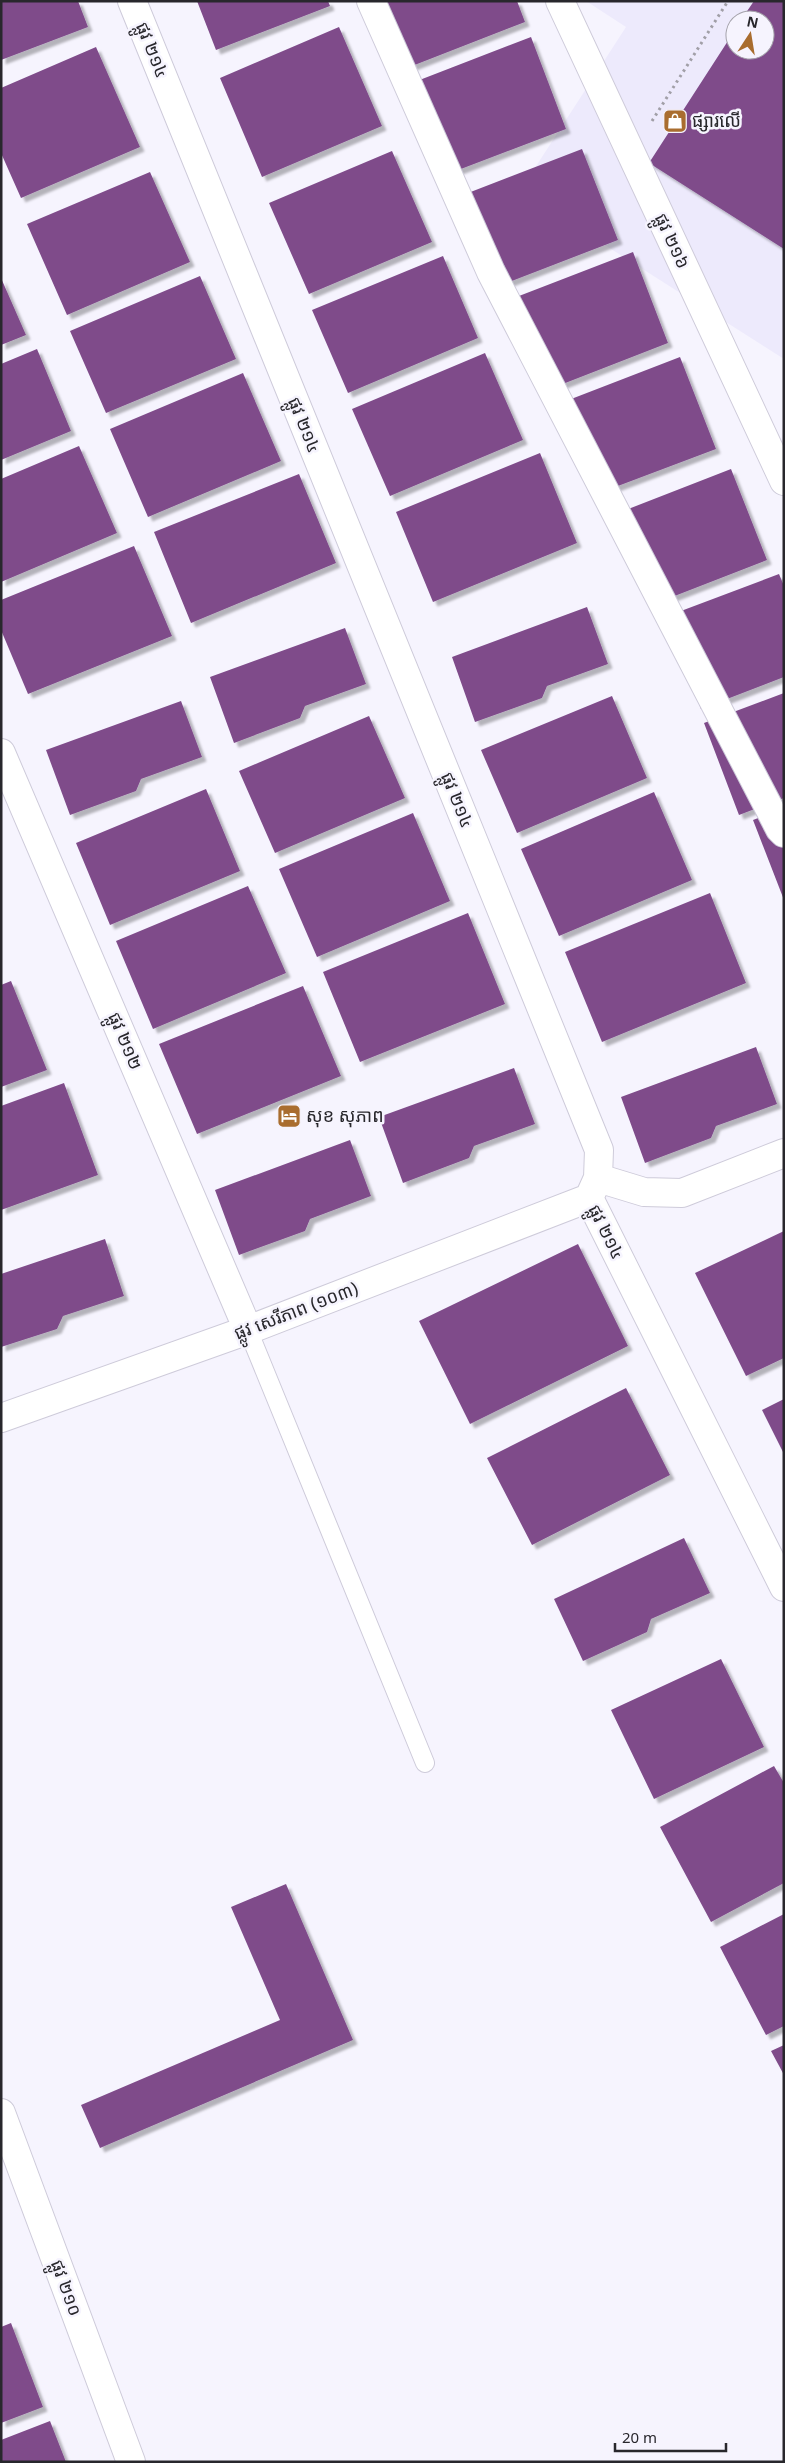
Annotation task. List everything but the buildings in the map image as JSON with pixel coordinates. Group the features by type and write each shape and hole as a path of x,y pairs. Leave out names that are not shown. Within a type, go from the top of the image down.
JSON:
{"street":[{"name":"ផ្លូវ ២១៤","path":"132,1 599,1150 594,1188 784,1587"},
{"path":"371,1 491,272 780,829 784,833"},
{"name":"ផ្លូវ ២១៦","path":"560,1 784,481"},
{"name":"ផ្លូវ ២១២","path":"1,753 248,1330"},
{"path":"594,1188 682,1193 784,1153"},
{"name":"ផ្លូវ សេរីភាព (១០៣)","path":"1,1418 248,1330 594,1188"},
{"name":"ផ្លូវ ២១០","path":"1,2113 131,2462"}],"lane":[{"path":"248,1330 425,1762"}],"path":[{"path":"631,153 728,1"}],"shaded area":[{"name":"ផ្សារលើ","path":"586,1 784,1 784,359 520,191 626,27"}],"place":[{"name":"ផ្សារលើ","path":"675,121"},
{"name":"សុខ សុភាព","path":"289,1116"}]}
